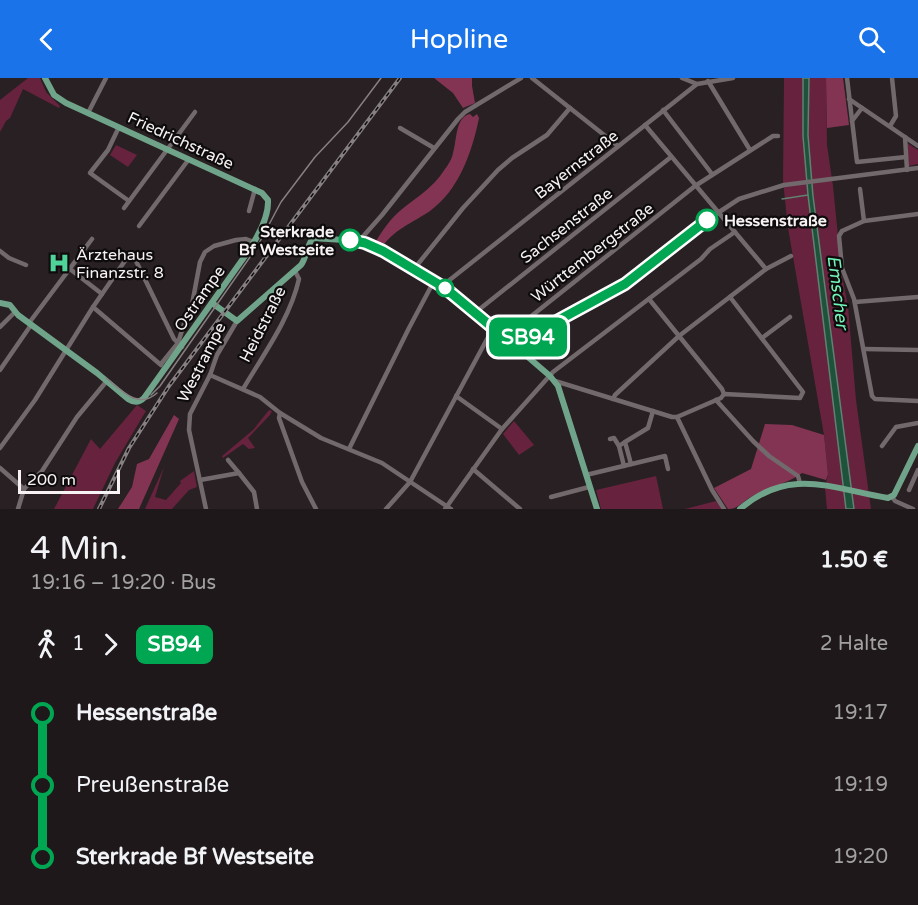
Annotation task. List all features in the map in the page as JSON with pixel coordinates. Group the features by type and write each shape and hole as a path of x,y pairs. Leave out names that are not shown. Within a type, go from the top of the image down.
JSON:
{"main road":[{"name":"Friedrichstraße","path":"45,78 58,98 255,189 262,193 268,202"},
{"name":"Ostrampe","path":"105,382 131,401 139,401 153,386 180,345 214,304 254,242 266,217 268,202"},
{"name":"Heidstraße","path":"295,271 303,262 311,239 314,237 359,241"},
{"path":"359,241 383,251 442,286 476,312 553,379 561,395 597,509"},
{"name":"Westrampe","path":"235,319 295,271"},
{"path":"0,303 10,305 15,312 105,382"},
{"path":"214,304 235,319"},
{"path":"740,509 766,493 783,486 800,483 818,483 886,498 891,497 918,446"}],"street":[{"path":"88,113 106,78"},
{"path":"359,241 464,113 521,78"},
{"path":"532,78 618,146"},
{"path":"682,78 697,84"},
{"name":"Bayernstraße","path":"442,286 697,84 733,78"},
{"path":"847,78 857,162 906,157"},
{"path":"890,126 896,116 892,78"},
{"path":"708,81 750,150"},
{"path":"849,99 918,146"},
{"path":"414,269 463,208 500,167 547,135 570,108"},
{"path":"852,121 862,108"},
{"path":"663,110 712,174"},
{"path":"124,208 195,112"},
{"path":"645,125 766,269"},
{"path":"119,127 108,150 90,173 129,201"},
{"path":"400,128 434,148"},
{"name":"Württembergstraße","path":"505,338 695,186 773,136 778,136"},
{"path":"906,137 907,170"},
{"name":"Sachsenstraße","path":"476,312 671,156"},
{"path":"139,226 189,159"},
{"path":"515,346 625,284 718,212 736,201 752,194 796,184 918,168"},
{"path":"249,211 255,189"},
{"path":"860,189 864,220"},
{"path":"918,214 864,220 842,231 839,236 842,268 855,302 872,396 876,399 918,401"},
{"path":"210,375 260,397 280,413 321,438 382,463 447,508 502,429 553,379 558,368 735,232"},
{"path":"0,370 69,269 93,239"},
{"path":"180,345 200,262 206,252 214,246 236,240 246,239 254,242"},
{"path":"0,251 9,258 26,265"},
{"path":"0,448 36,400 93,307 130,255 136,261 180,345"},
{"path":"613,399 679,336 766,269 791,256"},
{"path":"69,269 102,294"},
{"name":"Heidstraße","path":"243,389 273,339 290,304 299,279 295,271"},
{"path":"349,450 434,281"},
{"path":"553,379 677,417 716,400 724,394 800,398 803,392 730,297"},
{"path":"855,302 918,297"},
{"path":"648,299 724,394"},
{"path":"93,307 161,364"},
{"path":"0,327 15,312"},
{"path":"762,338 790,317"},
{"name":"Westrampe","path":"200,480 189,420 235,319"},
{"path":"386,509 410,482 493,328"},
{"name":"Ostrampe","path":"153,386 161,364 180,345"},
{"path":"864,349 918,350"},
{"path":"18,509 24,489 42,471 77,417 105,382"},
{"path":"561,395 570,386"},
{"path":"456,396 502,429"},
{"path":"716,400 769,456 798,476 800,483"},
{"path":"619,446 648,428 654,411"},
{"path":"280,413 279,418 302,482 316,509"},
{"path":"677,417 724,509"},
{"path":"882,446 895,428 918,423"},
{"path":"610,439 614,438 619,446 624,466"},
{"path":"625,442 631,464"},
{"path":"586,475 665,456 668,469"},
{"path":"228,460 254,492 257,509"},
{"path":"0,468 24,489"},
{"path":"473,469 520,509"},
{"path":"909,490 918,470"},
{"path":"206,509 200,480 239,473"},
{"path":"551,497 589,487"},
{"path":"891,497 903,507 913,509"}],"shaded area":[{"path":"28,78 40,78 46,92 60,106 59,108 23,89 10,118 0,132 0,100"},
{"path":"434,78 472,78 475,103 463,108 453,93"},
{"path":"784,78 826,78 827,145 842,276 848,306 856,400 871,509 827,509 825,488 828,474 824,435 788,228 783,181"},
{"path":"803,78 809,78 808,135 813,196 854,509 846,509 808,195 803,136"},
{"path":"826,78 843,78 849,125 827,128"},
{"path":"470,114 473,117 477,114 479,118 476,131 463,169 449,192 430,211 398,231 382,247 375,243 393,217 430,187 449,164 459,124 465,116"},
{"path":"907,143 918,150 918,164 909,166"},
{"path":"116,145 137,155 128,167 110,155"},
{"path":"137,405 146,411 115,463 93,509 54,509 91,439 100,449"},
{"path":"269,410 272,411 270,415 248,438 255,448 249,449 243,444 223,458 222,456 253,430"},
{"path":"174,415 179,419 139,509 118,509 132,487 137,464 149,459"},
{"path":"514,421 534,445 519,455 503,434"},
{"path":"765,424 792,425 824,435 828,474 826,480 802,473 756,494 737,507 728,509 714,488 751,469"},
{"path":"164,467 155,497 166,500 181,483 180,481 194,471 197,487 189,490 172,509 145,509"},
{"path":"656,476 663,509 601,509 596,490"},
{"path":"716,501 722,509 685,509"}],"waterway":[{"path":"782,199 808,195"}],"tram line":[{"path":"151,395 160,386 257,247 281,202 315,157 348,122 381,78"},
{"path":"106,378 124,393 136,399 143,400 157,393"}],"railway":[{"path":"99,509 129,448 169,386 400,78"}],"bus line":[{"name":"SB94","path":"350,240 365,243 383,251 445,288 515,346 625,284 707,220"}],"place":[{"name":"Hessenstraße","path":"707,220"},
{"name":"Sterkrade Bf Westseite","path":"350,240"},
{"name":"Ärztehaus Finanzstr. 8","path":"59,263"}],"water label":[{"name":"Emscher","path":"838,292"}]}
